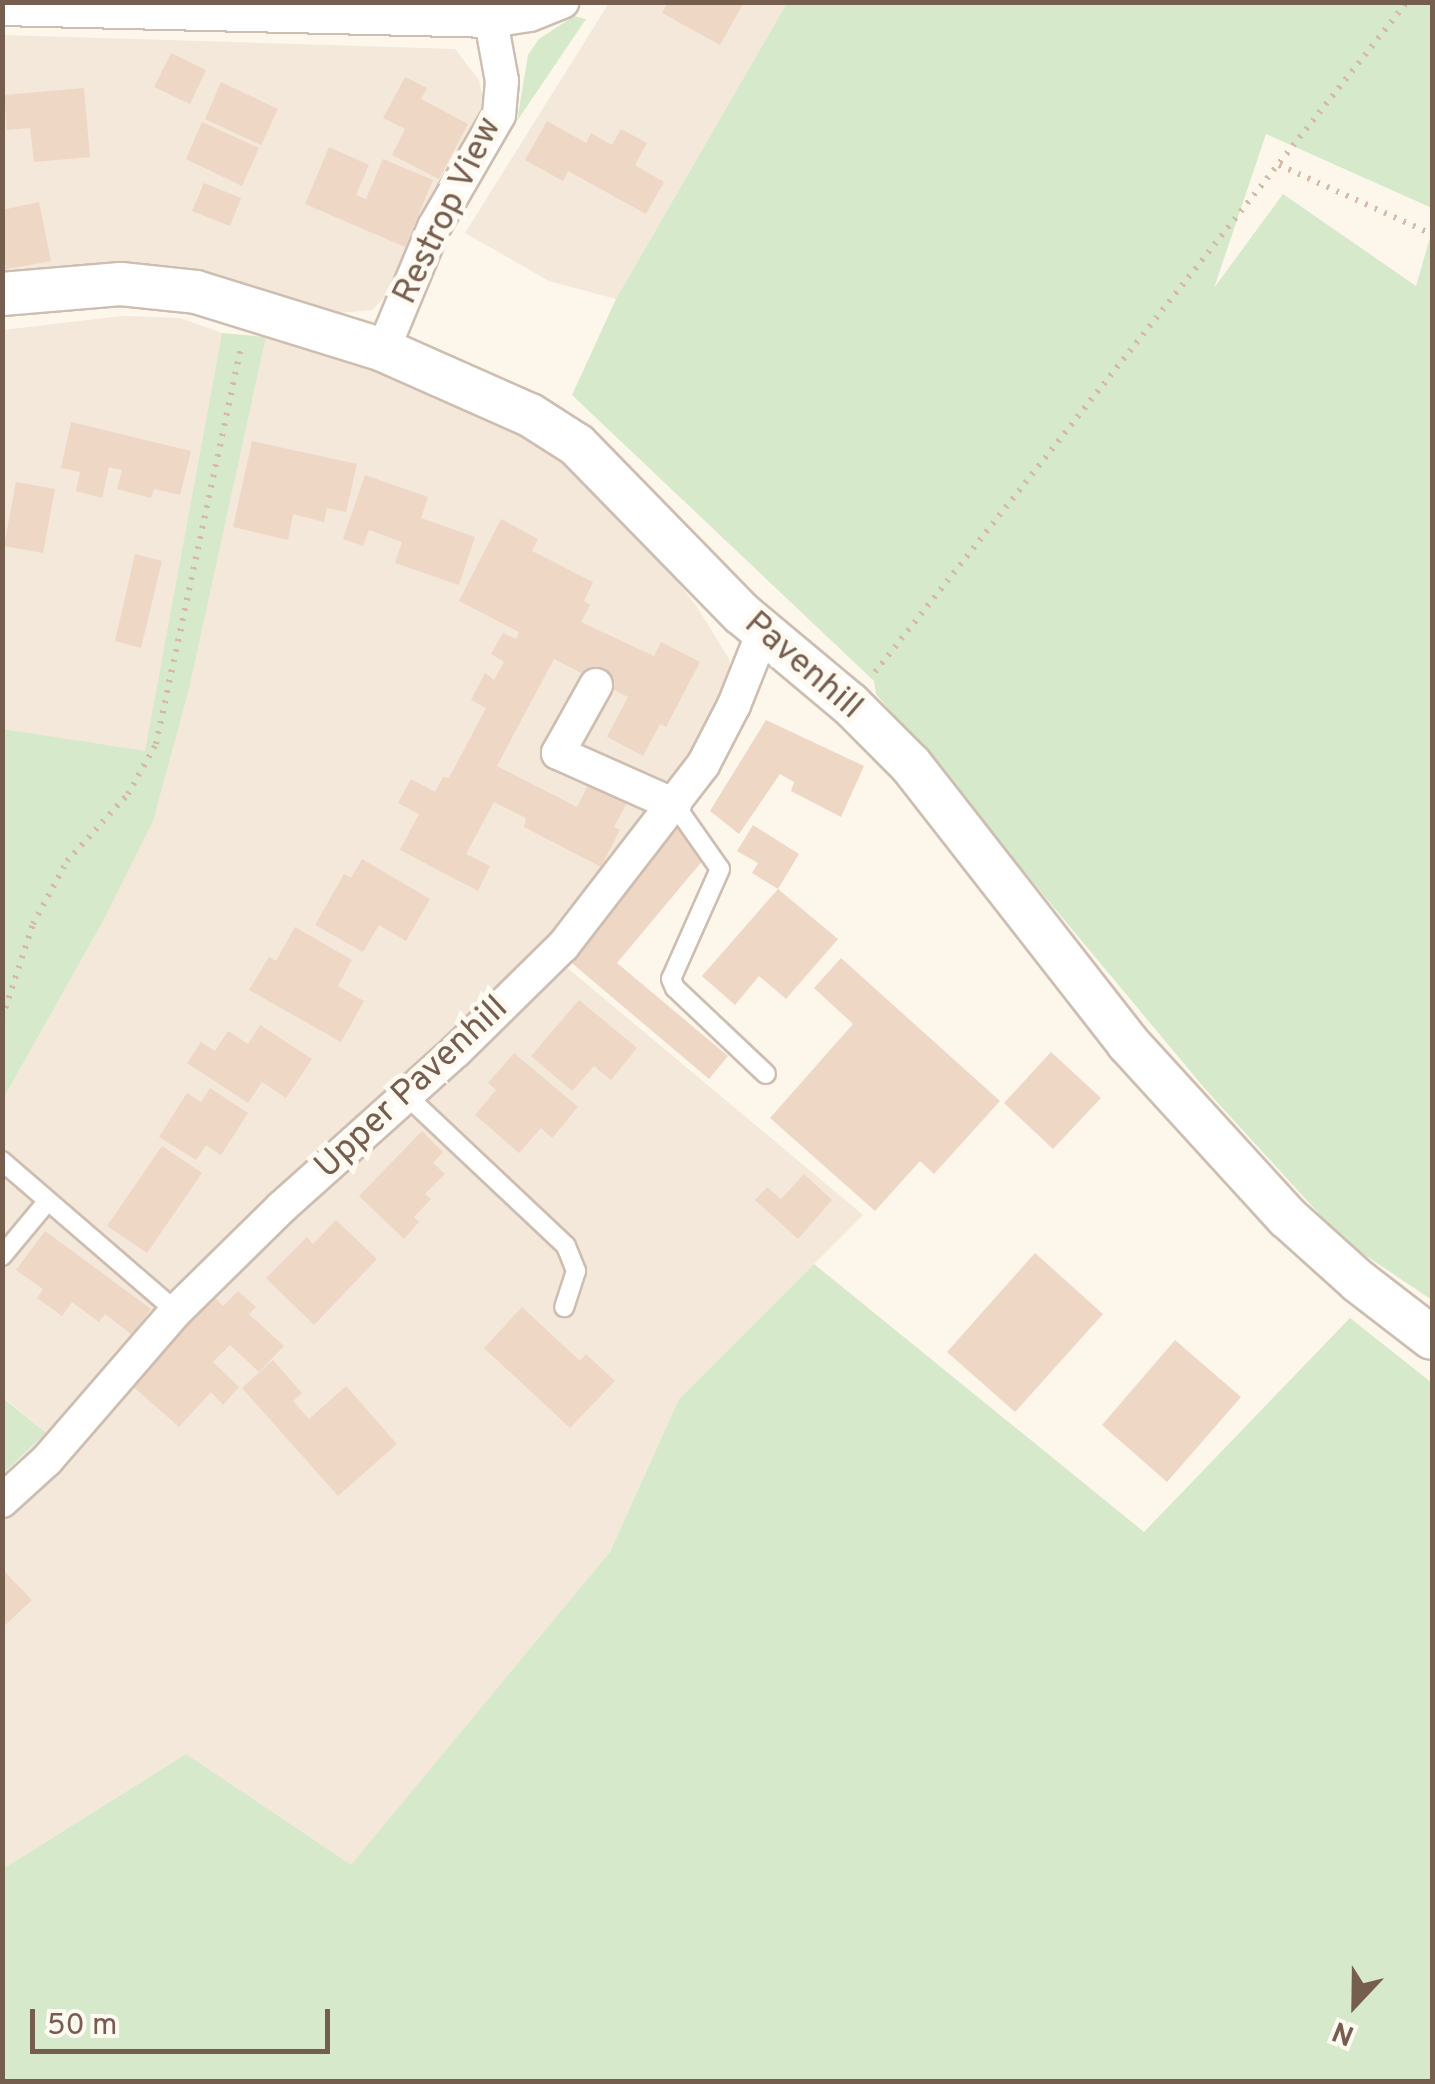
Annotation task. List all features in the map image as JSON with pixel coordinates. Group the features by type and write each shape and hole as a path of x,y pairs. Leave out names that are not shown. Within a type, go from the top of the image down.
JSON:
{"street":[{"path":"2,9 492,20 530,15 562,2"},
{"name":"Restrop View","path":"383,350 434,227 498,114 502,80 492,20"},
{"name":"Pavenhill","path":"2,294 137,284 174,287 250,306 383,350 530,415 577,445 763,632 850,704 911,764 1128,1043 1216,1140 1301,1230 1358,1281 1432,1338"},
{"name":"Upper Pavenhill","path":"2,1501 47,1460 176,1311 282,1207 408,1097 563,946 675,806 734,705 763,632"},
{"path":"596,684 558,752 675,806"}],"lane":[{"path":"675,806 720,869 672,979 675,988 766,1074"},
{"path":"408,1097 566,1246 576,1271 564,1307"},
{"path":"2,1161 176,1311"},
{"path":"2,1256 46,1202"}],"path":[{"path":"850,704 1407,2"},
{"path":"1278,165 1432,234"},
{"path":"2,1018 33,924 66,861 128,794 156,744 250,306"}],"shaded area":[{"path":"609,3 787,3 616,299 549,281 465,233"},
{"path":"3,35 455,49 479,80 484,103 412,237 393,288 372,310 339,313 229,283 3,278"},
{"path":"122,316 180,318 222,333 145,752 3,729 3,330"},
{"path":"266,337 308,347 447,397 531,438 588,483 646,541 697,607 729,659 733,682 723,710 558,960 863,1215 679,1399 610,1552 351,1866 186,1754 3,1869 3,1476 46,1433 3,1397 3,1099 102,923 190,685"}],"green space":[{"path":"787,3 1432,3 1432,208 1266,134 1214,288 1283,194 1416,286 1432,231 1432,1300 1344,1241 1206,1090 876,694 874,681 572,395 616,299"},
{"path":"574,16 586,19 517,121 528,55 539,39"},
{"path":"222,333 266,337 190,685 153,821 102,923 3,1099 3,729 145,751"},
{"path":"814,1264 1144,1532 1350,1318 1432,1383 1432,2081 3,2081 3,1869 186,1754 351,1865 610,1552 679,1399"},
{"path":"3,1398 46,1433 3,1474"}],"building":[{"path":"668,2 744,2 720,45 662,13"},
{"path":"171,53 206,70 190,104 154,87"},
{"path":"405,77 427,88 421,99 468,124 439,179 392,155 405,129 383,118"},
{"path":"221,82 278,109 261,145 205,119"},
{"path":"84,88 90,157 34,162 30,128 7,130 4,95"},
{"path":"547,121 586,143 591,133 612,145 621,129 647,143 635,165 664,182 646,214 568,171 563,181 525,160"},
{"path":"202,122 259,148 242,186 186,159"},
{"path":"329,147 369,165 356,195 366,199 383,159 433,180 405,247 305,204"},
{"path":"204,183 241,198 230,226 192,211"},
{"path":"39,202 51,261 2,270 2,210"},
{"path":"71,422 191,451 180,495 154,489 151,498 117,489 122,470 109,467 102,498 76,491 80,472 61,468"},
{"path":"252,441 357,464 346,512 327,508 324,522 293,514 288,540 233,527"},
{"path":"365,475 428,497 421,518 475,537 459,585 395,563 402,542 369,530 363,546 343,539"},
{"path":"16,482 55,489 43,553 4,546"},
{"path":"501,519 538,539 532,551 593,582 584,601 590,605 581,622 654,656 661,642 700,662 666,727 660,724 643,756 607,737 628,697 554,659 497,766 577,807 590,781 628,801 614,827 620,830 601,867 524,827 526,818 494,802 466,854 490,866 478,891 400,850 419,814 398,803 411,779 435,792 443,777 449,778 486,708 471,700 485,673 494,680 504,662 491,654 503,633 516,639 519,632 459,601"},
{"path":"135,554 162,561 141,648 115,641"},
{"path":"766,720 864,766 841,817 791,791 794,782 780,774 739,834 710,811"},
{"path":"753,825 799,854 778,889 752,873 758,863 737,851"},
{"path":"678,827 709,853 617,963 728,1056 709,1079 567,959"},
{"path":"362,859 430,899 406,941 379,925 363,952 315,925 344,874 351,878"},
{"path":"778,889 838,939 786,999 759,976 735,1005 702,976"},
{"path":"295,927 352,960 338,986 364,1001 341,1042 249,990 269,957 276,961"},
{"path":"841,958 1000,1101 934,1174 920,1161 875,1211 770,1118 853,1024 814,988"},
{"path":"579,1000 637,1048 611,1080 594,1066 572,1091 531,1056"},
{"path":"260,1025 312,1059 286,1098 262,1082 248,1103 187,1063 201,1042 215,1051 228,1031 248,1044"},
{"path":"1051,1052 1101,1098 1053,1149 1004,1103"},
{"path":"514,1053 578,1107 552,1138 541,1128 519,1153 475,1115 496,1090 488,1083"},
{"path":"210,1088 248,1113 221,1155 206,1145 196,1160 159,1137 187,1093 201,1102"},
{"path":"422,1131 443,1152 433,1163 445,1174 425,1194 431,1199 414,1217 419,1222 404,1239 359,1196"},
{"path":"162,1146 202,1173 147,1253 107,1226"},
{"path":"804,1174 832,1200 798,1239 755,1200 767,1187 781,1199"},
{"path":"336,1220 377,1259 314,1325 266,1278 307,1237 313,1244"},
{"path":"45,1231 151,1309 132,1335 105,1314 99,1322 72,1302 62,1316 37,1298 43,1289 16,1270"},
{"path":"1035,1253 1103,1314 1015,1412 947,1352"},
{"path":"238,1291 256,1307 249,1314 284,1346 259,1372 230,1345 213,1362 239,1387 223,1405 211,1392 179,1427 129,1383 212,1295 223,1306"},
{"path":"522,1307 580,1361 586,1354 615,1381 570,1428 484,1348"},
{"path":"1175,1340 1241,1397 1167,1482 1102,1425"},
{"path":"273,1360 302,1393 293,1401 309,1419 346,1386 397,1444 338,1496 242,1388"},
{"path":"2,1569 32,1600 2,1628"}]}
